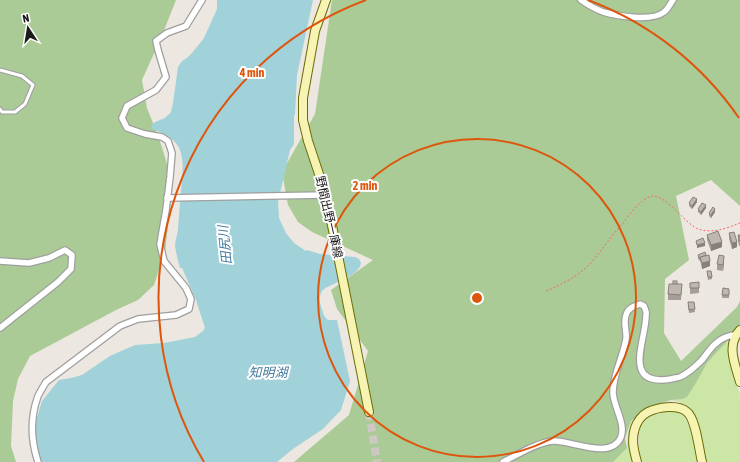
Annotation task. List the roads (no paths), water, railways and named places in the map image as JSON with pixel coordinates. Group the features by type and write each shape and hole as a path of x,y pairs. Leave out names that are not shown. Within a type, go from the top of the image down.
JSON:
{"main road":[{"name":"野間出野一庫線","path":"326,0 315,31 302,98 303,120 308,141 326,195 369,412"},
{"path":"738,332 732,343 732,351 740,382"},
{"path":"637,462 633,441 635,428 639,419 649,412 665,407 675,407 687,412 694,422 702,462"}],"street":[{"path":"38,462 32,433 33,417 38,396 46,382 120,326 138,320 176,315 189,309 191,299 186,288 164,260 160,244 166,210 172,153 168,141 162,137 145,134 127,128 122,118 127,106 156,90 166,77 156,41 167,33 186,26 202,0"},
{"path":"581,0 603,12 644,18 659,15 664,12 673,0"},
{"path":"167,198 326,195"},
{"path":"0,260 29,263 49,258 65,250 72,255 71,269 58,282 0,328"},
{"path":"503,462 541,443 554,441 600,449 608,448 616,444 621,436 622,426 614,401 614,380 626,339 625,316 634,306 640,304 644,306 647,314 640,351 640,362 644,375 651,378 660,380 680,377 701,361 708,350 717,342 738,332"}],"lane":[{"path":"0,70 22,76 33,85 25,104 15,112 2,112 0,109"}],"water":[{"name":"知明湖","path":"217,0 313,0 297,75 294,116 294,144 290,150 278,202 279,218 286,233 294,243 306,251 320,254 355,257 359,259 361,263 360,267 354,273 325,288 320,297 320,304 325,317 328,320 337,320 350,381 341,410 323,429 293,449 277,462 34,462 32,450 35,424 42,401 59,380 82,375 110,356 135,345 164,343 195,337 205,328 196,300 182,268 180,268 175,246 178,230 183,169 181,152 172,139 152,129 151,126 155,122 165,118 171,112 178,67 204,38 217,9"}],"tunnel":[{"path":"369,412 377,462"}],"water label":[{"name":"田尻川","path":"225,245"}]}
